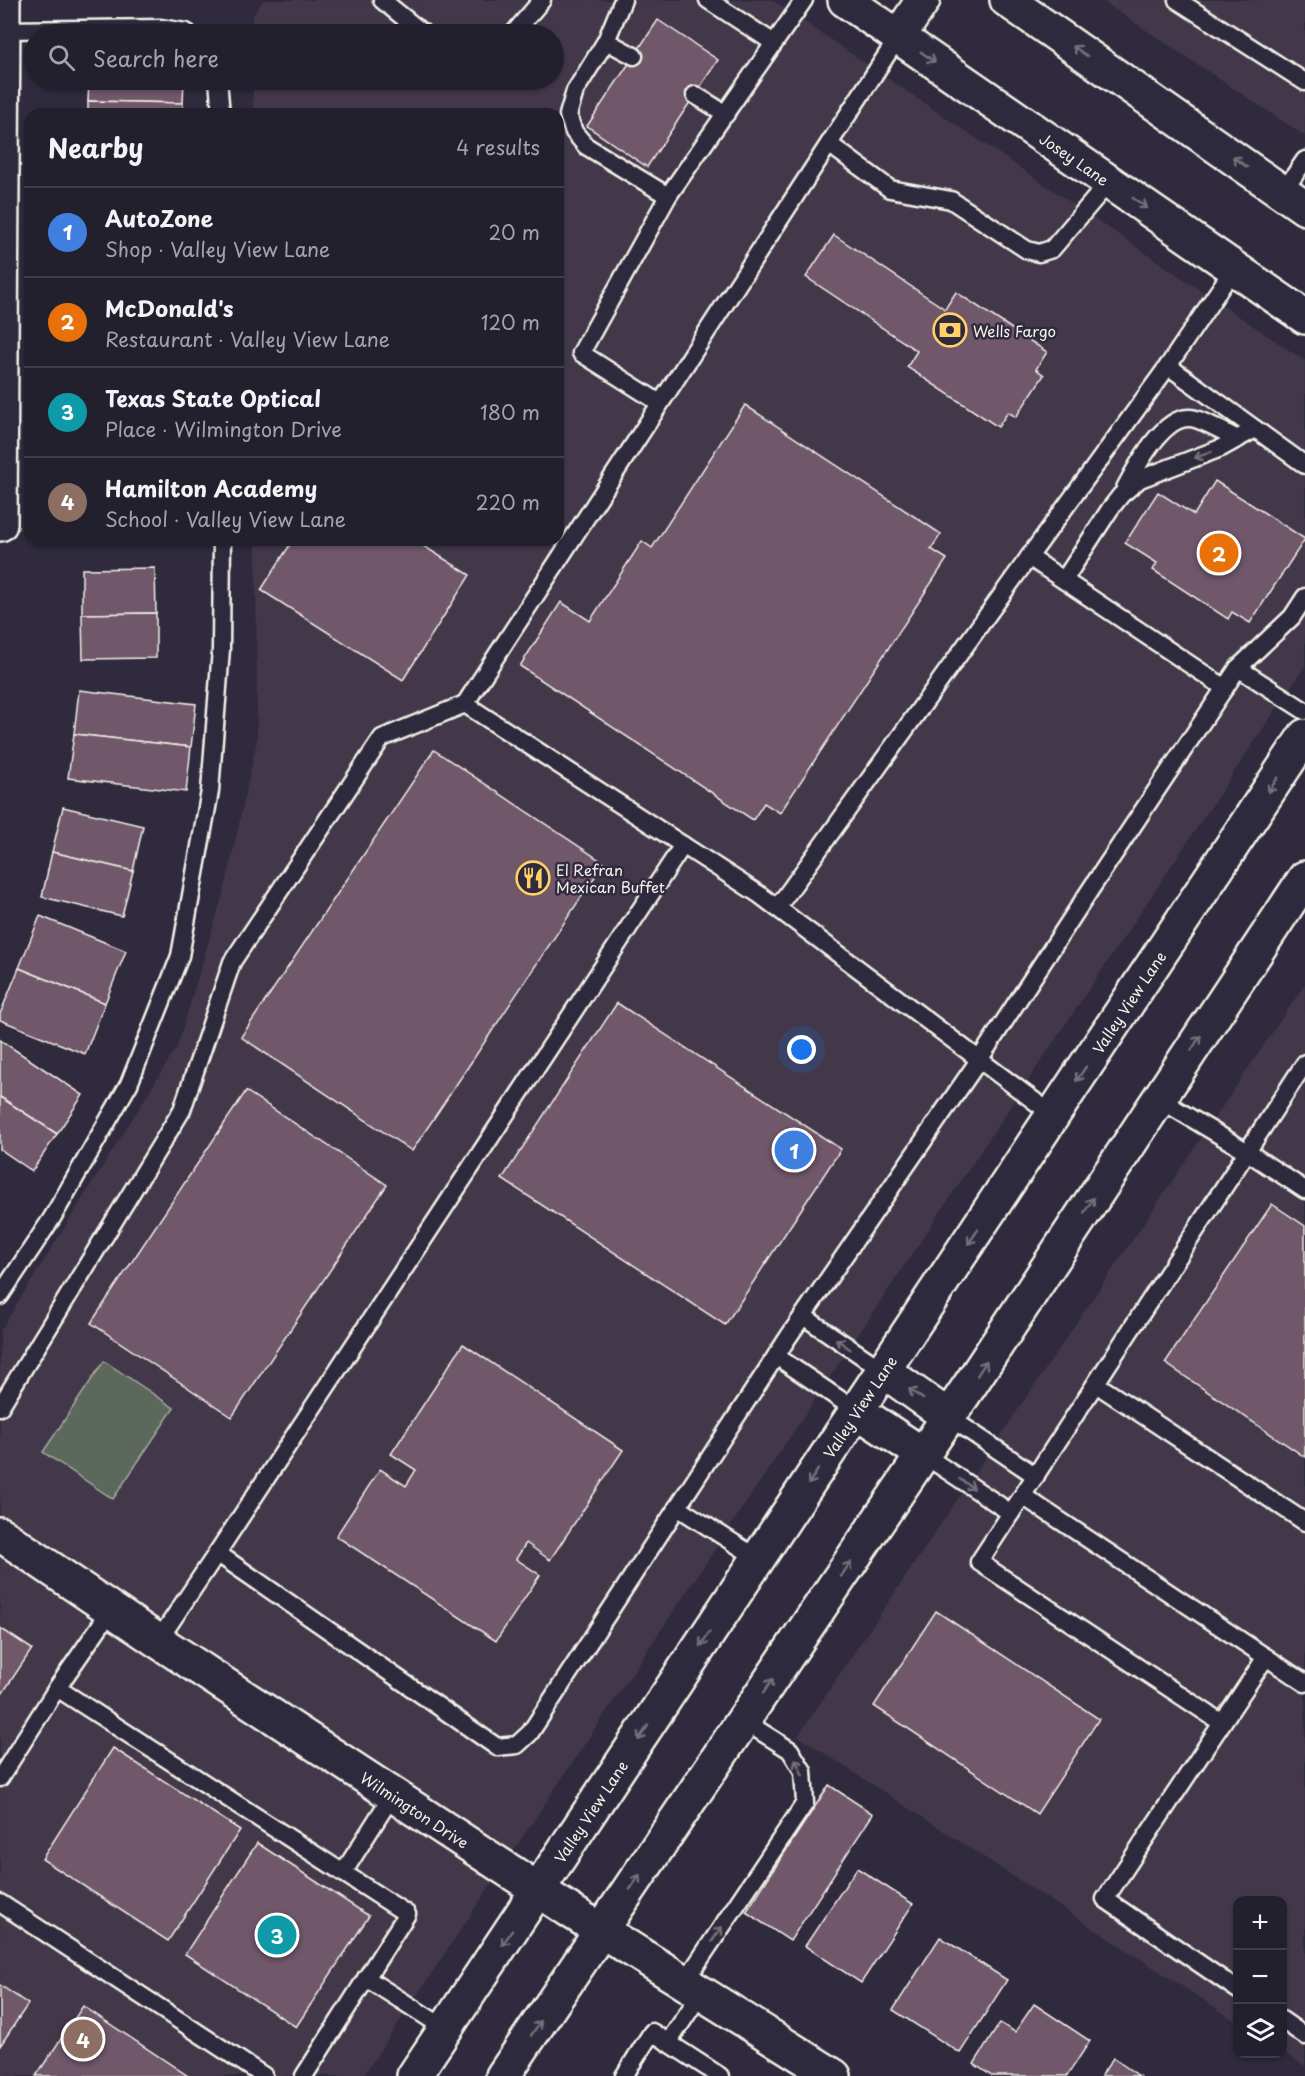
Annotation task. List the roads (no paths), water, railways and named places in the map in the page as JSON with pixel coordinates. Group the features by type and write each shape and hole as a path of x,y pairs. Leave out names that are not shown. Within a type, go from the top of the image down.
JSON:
{"main road":[{"name":"Josey Lane","path":"845,0 1305,317"},
{"path":"898,36 923,0"},
{"path":"1007,0 1294,200"},
{"path":"0,524 3,15"},
{"name":"Valley View Lane","path":"414,2076 1305,736"},
{"path":"503,2076 924,1455 1305,878"},
{"path":"884,1371 949,1417"},
{"path":"857,1411 924,1455"},
{"name":"Wilmington Drive","path":"0,1534 158,1641 693,1988 800,2067 834,2076"}],"lane":[{"path":"382,0 412,24"},
{"path":"522,24 542,0"},
{"path":"623,0 606,41 575,91 568,115 574,132 586,146 668,196"},
{"path":"708,0 774,43"},
{"path":"660,403 581,353 668,196 804,0"},
{"path":"1177,0 1305,82"},
{"path":"3,15 112,24"},
{"path":"0,1407 182,1110 232,962 382,738 465,704 898,36"},
{"path":"606,41 634,56"},
{"path":"219,90 220,108"},
{"path":"695,95 726,114"},
{"path":"829,144 890,189 951,200 1028,250 1039,253 1052,249 1109,182"},
{"path":"1294,200 1305,160"},
{"path":"777,908 1168,366 1234,268"},
{"path":"1168,366 1305,465"},
{"path":"1064,580 1121,495 1144,454 1178,419 1192,418 1238,439"},
{"path":"1121,495 1140,479 1221,448 1255,429"},
{"path":"0,1296 52,1218 129,1084 180,956 210,791 221,649 222,546"},
{"path":"1029,557 1225,688"},
{"path":"217,1553 497,1747 517,1745 530,1733 776,1356 980,1060 1238,668 1292,618 1305,597"},
{"path":"1238,668 1305,711"},
{"path":"465,704 777,908 1053,1115"},
{"path":"158,1641 683,845"},
{"path":"1222,1723 979,1562 1246,1150 1305,1063"},
{"path":"1159,1100 1246,1150 1305,1190"},
{"path":"803,1316 884,1371"},
{"path":"776,1356 857,1411"},
{"path":"1096,1384 1305,1522"},
{"path":"949,1417 1035,1476"},
{"path":"924,1455 1011,1513"},
{"path":"1023,1496 1305,1683"},
{"path":"677,1507 759,1559"},
{"path":"0,1778 57,1688 111,1610"},
{"path":"1233,1987 1105,1899 1266,1657"},
{"path":"57,1688 407,1914 304,2076"},
{"path":"668,2043 693,1988 805,1803 803,1771 790,1750 744,1721"},
{"path":"343,1873 393,1794"},
{"path":"0,1903 264,2076"},
{"path":"366,1978 446,2029"},
{"path":"1287,2023 1305,2036"},
{"path":"624,2076 652,2032 720,2076"}],"place":[{"name":"Wells Fargo","path":"950,330"},
{"name":"McDonald's","path":"1219,553"},
{"name":"El Refran Mexican Buffet","path":"533,878"},
{"name":"AutoZone","path":"794,1150"},
{"name":"Texas State Optical","path":"277,1935"},
{"name":"Hamilton Academy","path":"83,2039"}]}
